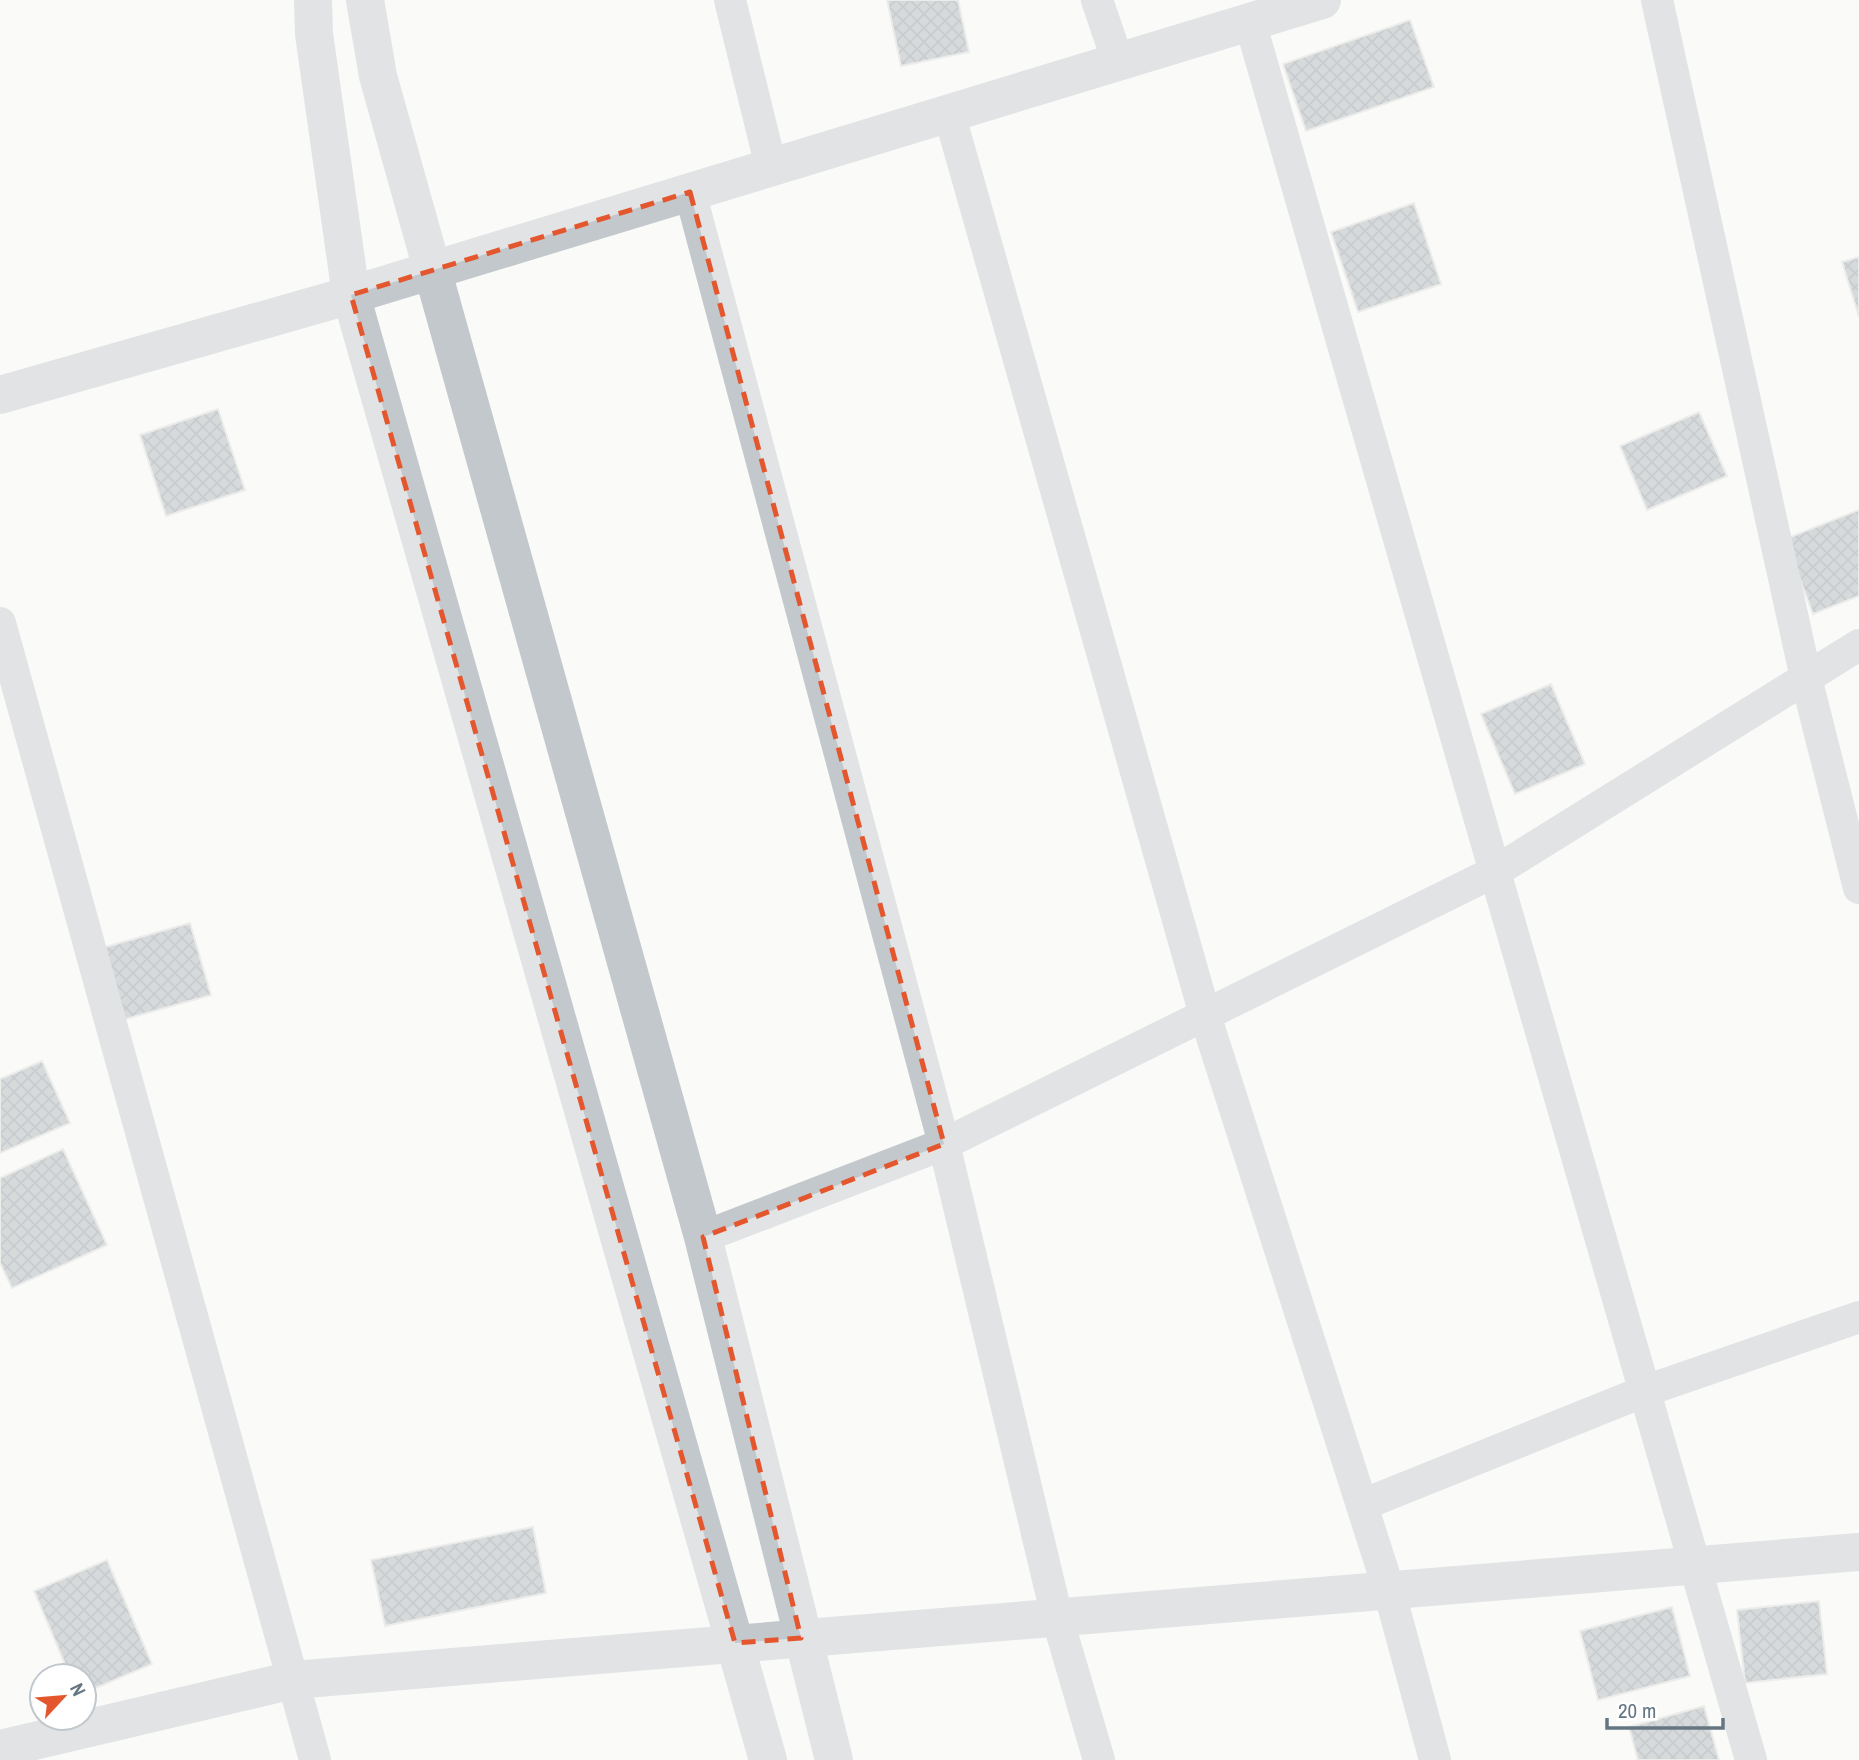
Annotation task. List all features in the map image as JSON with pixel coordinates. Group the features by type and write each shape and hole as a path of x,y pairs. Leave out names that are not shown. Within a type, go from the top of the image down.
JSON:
{"street":[{"path":"313,0 314,34 351,295 768,1760"},
{"path":"365,0 378,76 703,1237 834,1760"},
{"path":"730,0 771,167"},
{"path":"1097,0 1118,62"},
{"path":"0,395 351,295 1322,0"},
{"path":"1657,0 1806,678 1859,888"},
{"path":"1250,22 1751,1760"},
{"path":"949,113 1205,1015 1389,1590 1435,1760"},
{"path":"690,192 944,1144 1057,1617 1099,1760"},
{"path":"0,624 315,1760"},
{"path":"703,1237 944,1144 1496,871 1859,645"},
{"path":"1362,1504 1645,1391 1859,1317"},
{"path":"0,1749 293,1680 1859,1552"}],"highlighted area":[{"path":"690,192 944,1144 703,1237 801,1638 735,1643 351,295"}],"building":[{"path":"887,0 958,0 969,52 901,66"},
{"path":"1410,20 1434,87 1306,131 1283,64"},
{"path":"1414,203 1441,284 1358,312 1331,232"},
{"path":"1859,257 1859,317 1842,262"},
{"path":"218,409 245,490 166,516 140,435"},
{"path":"1699,412 1727,476 1647,510 1620,446"},
{"path":"1859,510 1859,596 1813,614 1785,539"},
{"path":"1551,684 1585,764 1515,794 1481,714"},
{"path":"190,923 211,995 122,1020 102,948"},
{"path":"42,1061 70,1123 0,1153 0,1079"},
{"path":"63,1149 107,1245 12,1288 0,1263 0,1178"},
{"path":"533,1527 546,1593 385,1626 371,1560"},
{"path":"107,1560 152,1664 98,1687 98,1662 64,1662 34,1591"},
{"path":"1819,1601 1827,1674 1745,1683 1737,1610"},
{"path":"1672,1607 1690,1676 1598,1700 1580,1631"},
{"path":"1704,1706 1719,1760 1638,1760 1629,1727"}]}
